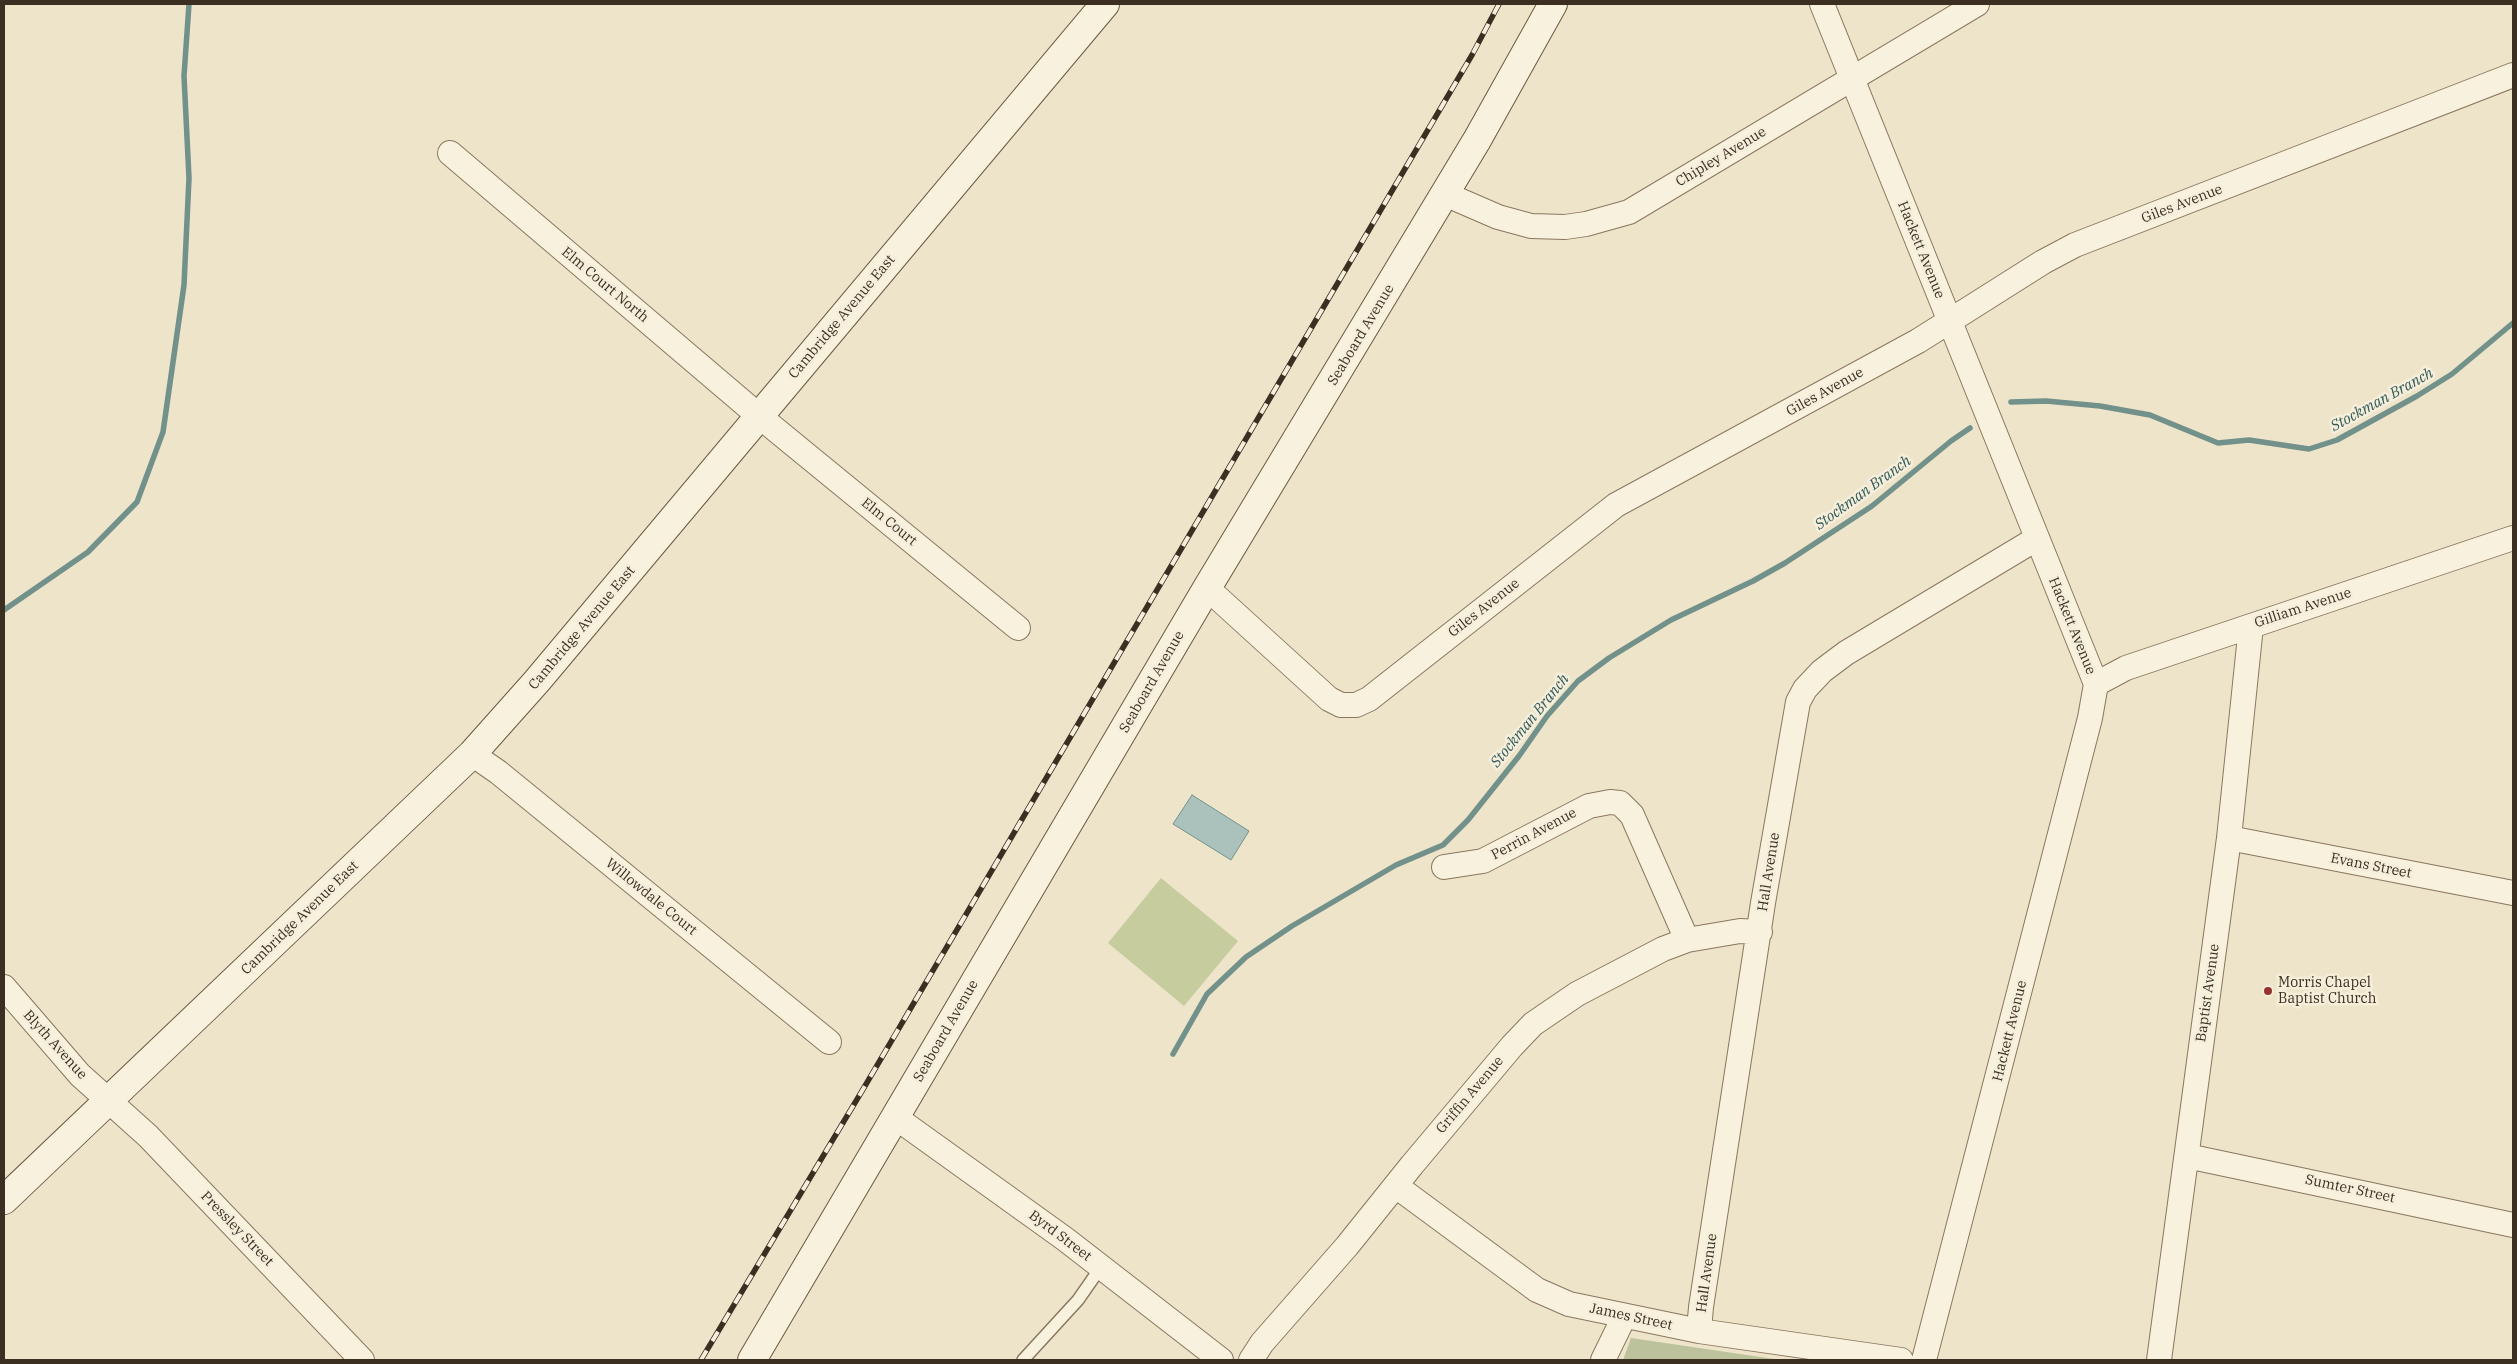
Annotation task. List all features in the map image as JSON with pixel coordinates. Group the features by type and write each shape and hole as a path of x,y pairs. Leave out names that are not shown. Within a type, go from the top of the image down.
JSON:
{"street":[{"name":"Cambridge Avenue East","path":"4,1200 472,754 537,681 1105,4"},
{"name":"Seaboard Avenue","path":"752,1360 1207,588 1445,194 1552,4"},
{"name":"Hackett Avenue","path":"1822,4 2096,684 2090,718 1924,1360"},
{"name":"Chipley Avenue","path":"1445,194 1498,217 1531,226 1565,227 1605,220 1628,212 1977,4"},
{"name":"Giles Avenue","path":"1207,588 1329,699 1341,705 1356,705 1369,699 1616,505 1950,322 2042,262 2075,245 2513,75"},
{"name":"Elm Court North","path":"450,153 759,416"},
{"name":"Elm Court","path":"759,416 1018,628"},
{"name":"Gilliam Avenue","path":"2096,684 2126,668 2513,538"},
{"name":"Hall Avenue","path":"1699,1331 1702,1297 1796,710 1805,689 1822,671 1846,653 2036,539"},
{"name":"Baptist Avenue","path":"2159,1360 2229,838 2251,626"},
{"name":"Willowdale Court","path":"472,754 829,1042"},
{"name":"Perrin Avenue","path":"1444,867 1483,861 1589,806 1610,802 1620,803 1632,815 1687,940"},
{"name":"Evans Street","path":"2229,838 2513,893"},
{"name":"Griffin Avenue","path":"1251,1360 1262,1343 1348,1246 1512,1046 1533,1024 1577,994 1663,949 1687,940 1740,931 1760,932"},
{"name":"Blyth Avenue","path":"4,987 80,1075 108,1101"},
{"name":"Pressley Street","path":"108,1101 148,1136 362,1360"},
{"name":"Byrd Street","path":"895,1117 1101,1267 1221,1360"},
{"name":"Sumter Street","path":"2187,1156 2513,1225"},
{"name":"James Street","path":"1396,1186 1537,1290 1568,1304 1699,1331 1901,1360"},
{"path":"1603,1360 1624,1317"}],"lane":[{"path":"1023,1360 1078,1300 1101,1267"}],"green space":[{"path":"1161,878 1238,941 1184,1006 1108,943"},
{"path":"1631,1338 1781,1360 1623,1360"}],"water":[{"path":"1192,795 1249,831 1231,860 1173,824"}],"waterway":[{"path":"4,610 88,552 137,502 163,432 184,285 189,178 184,76 189,4"},
{"name":"Stockman Branch","path":"2011,402 2046,401 2100,406 2150,415 2218,443 2249,440 2309,449 2337,440 2417,396 2452,374 2513,323"},
{"name":"Stockman Branch","path":"1173,1054 1207,994 1246,957 1292,926 1396,865 1443,845 1468,820 1519,756 1547,716 1578,681 1609,658 1671,620 1753,581 1785,563 1872,506 1951,441 1970,428"}],"railway":[{"path":"701,1360 862,1091 1472,55 1499,4"}],"place":[{"name":"Morris Chapel Baptist Church","path":"2268,991"}]}
